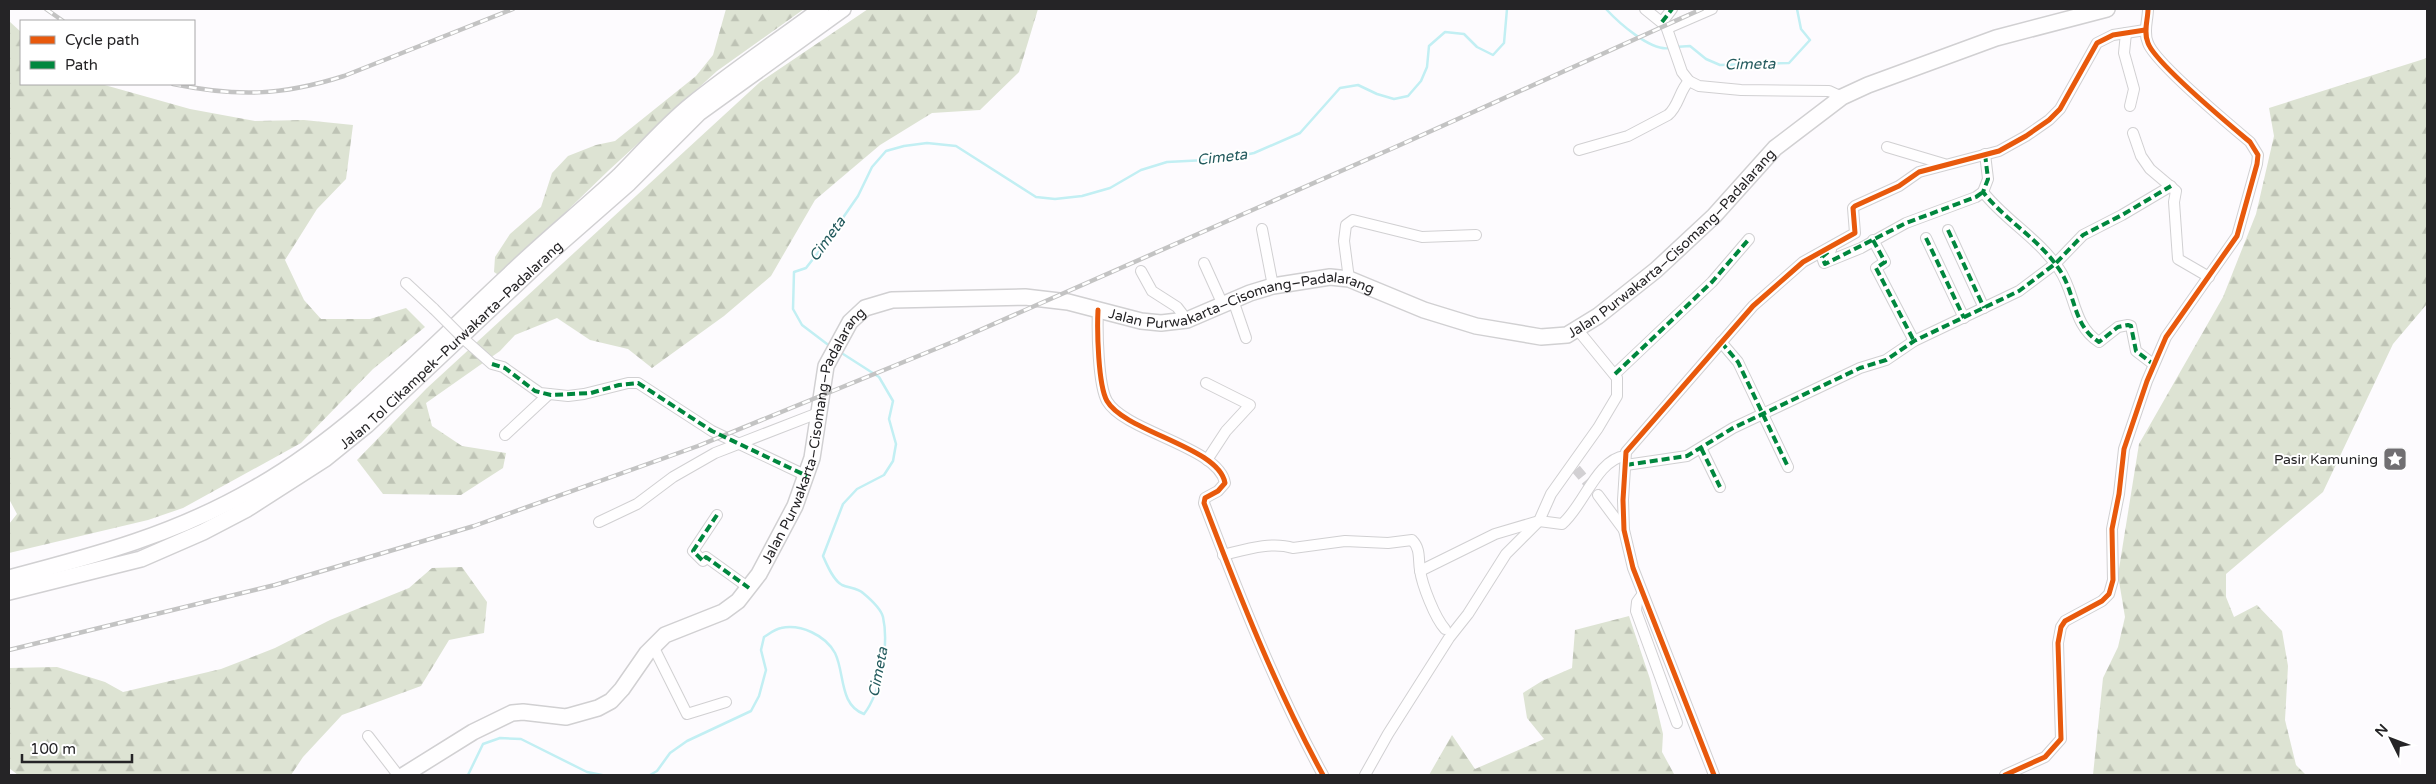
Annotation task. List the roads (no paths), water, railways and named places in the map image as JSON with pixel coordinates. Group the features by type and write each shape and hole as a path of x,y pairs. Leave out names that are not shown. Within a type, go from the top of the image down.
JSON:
{"highway":[{"name":"Jalan Tol Cikampek–Purwakarta–Padalarang","path":"11,584 132,544 193,521 248,492 298,461 372,403 556,231 617,177 691,106 822,9"},
{"name":"Jalan Tol Cikampek–Purwakarta–Padalarang","path":"11,584 141,559 203,532 246,509 325,459 366,425 556,247 629,183 699,113 843,9"},
{"name":"Jalan Purwakarta–Cisomang–Padalarang","path":"404,775 473,732 512,713 523,712 566,716 598,708 610,701 622,689 653,646 665,635 678,628 723,612 738,601 749,588 781,536 807,476 812,458 826,366 839,338 850,322 865,308 892,300 1025,297 1068,302 1142,321 1161,323 1187,320 1228,302 1273,286 1319,277 1349,279 1424,310 1476,326 1542,337 1567,335 1598,316 1656,270 1714,216 1775,148 1842,97 1868,85 1996,38 2107,9"}],"street":[{"path":"1645,9 1665,25 1674,45 1678,64 1689,81 1698,86 1829,92 1842,97"},
{"path":"1665,25 1672,9"},
{"path":"1665,25 1712,9"},
{"path":"2005,775 2045,757 2060,739 2058,643 2061,627 2069,618 2102,601 2109,594 2113,580 2112,529 2119,494 2124,449 2153,364 2166,337 2237,236 2258,155 2250,142 2170,71 2148,44 2145,30 2148,9"},
{"path":"1714,775 1633,568 1624,530 1623,500 1627,449 1753,306 1803,262 1850,237 1856,230 1853,208 1855,206 1899,186 1919,172 1999,151 2019,141 2049,120 2068,97 2093,48 2107,37 2145,30"},
{"path":"2126,33 2124,53 2134,89 2130,106"},
{"path":"1579,150 1628,136 1668,114 1673,110 1683,87 1689,81"},
{"path":"2133,133 2141,156 2150,169 2176,191 2174,202 2178,259 2210,277"},
{"path":"1887,147 1945,164"},
{"path":"1843,241 1822,257 1824,264 1861,248 1906,223 1976,197 1983,192 1988,179 1985,154"},
{"path":"1420,571 1495,534 1539,521 1559,525 1576,510 1598,474 1617,459 1626,461 1680,459 1701,448 1719,435 1860,368 1886,360 1914,341 2019,291 2055,264 2083,235 2171,186"},
{"path":"1983,192 2000,212 2055,264 2064,279 2080,322 2092,337 2099,342 2118,327 2131,326 2136,350 2153,364"},
{"path":"1349,279 1344,241 1346,225 1352,220 1422,237 1476,234"},
{"path":"1262,229 1273,286"},
{"path":"1948,230 1984,308"},
{"path":"1926,238 1964,318"},
{"path":"1615,374 1712,282 1749,239"},
{"path":"1873,240 1885,262 1876,268 1914,341"},
{"path":"1204,263 1228,302 1246,338"},
{"path":"1141,270 1152,291 1177,307 1187,320"},
{"path":"406,283 492,364 503,367 535,391 568,396 638,383 698,423 807,476"},
{"path":"1098,310 1103,391 1108,404 1134,422 1207,460 1220,472 1224,480 1218,491 1206,497 1203,501 1223,555 1301,734 1323,775"},
{"path":"1365,775 1426,672 1468,614 1506,554 1539,521 1551,494 1574,467 1617,396 1618,384 1615,374 1577,329"},
{"path":"1721,342 1738,362 1765,414 1788,467"},
{"path":"1206,383 1250,405 1226,431 1207,460"},
{"path":"505,435 549,394"},
{"path":"598,522 636,504 673,477 715,453 818,413"},
{"path":"1701,448 1720,487"},
{"path":"1598,496 1624,530"},
{"path":"717,515 693,551 703,561 706,557 749,588"},
{"path":"1223,555 1254,548 1286,546 1293,548 1345,541 1388,543 1412,540 1420,554 1420,571 1437,618 1445,629"},
{"path":"1642,595 1637,602 1636,611 1677,723"},
{"path":"653,646 687,714 726,702"},
{"path":"368,736 398,775"}],"waterway":[{"name":"Cimeta","path":"831,347 802,325 793,309 794,272 806,268 824,245 858,196 872,167 886,151 927,143 956,146 1036,197 1055,199 1082,196 1110,188 1141,170 1167,162 1226,159 1254,153 1300,133 1340,88 1358,85 1377,94 1394,99 1408,96 1421,81 1427,67 1429,46 1445,32 1464,34 1477,47 1493,55 1504,43 1507,9"},
{"name":"Cimeta","path":"1606,9 1635,35 1662,48 1670,48"},
{"name":"Cimeta","path":"1675,47 1690,46 1706,59 1720,65 1789,63 1810,40 1801,29 1797,9"},
{"name":"Cimeta","path":"650,775 657,771 670,753 687,741 751,711 759,696 766,670 761,650 764,637 774,630 789,627 804,629 819,636 835,653 846,696 850,703 856,710 864,714 870,705 879,681 884,654 885,628 883,617 877,607 861,591 842,585 836,580 823,556 843,504 857,489 884,475 893,461 896,444 889,419 893,401 879,377 840,352"},
{"name":"Cimeta","path":"468,775 483,744 500,738 521,739 587,772 602,775"}],"tunnel":[{"path":"1576,469 1598,495"}],"railway":[{"path":"46,9 62,20"},
{"path":"179,85 239,92 279,91 300,88 344,76 513,9"},
{"path":"9,650 275,585 474,526 698,446 955,341 1400,145 1702,9"}],"place":[{"name":"Pasir Kamuning","path":"2395,459"}]}
